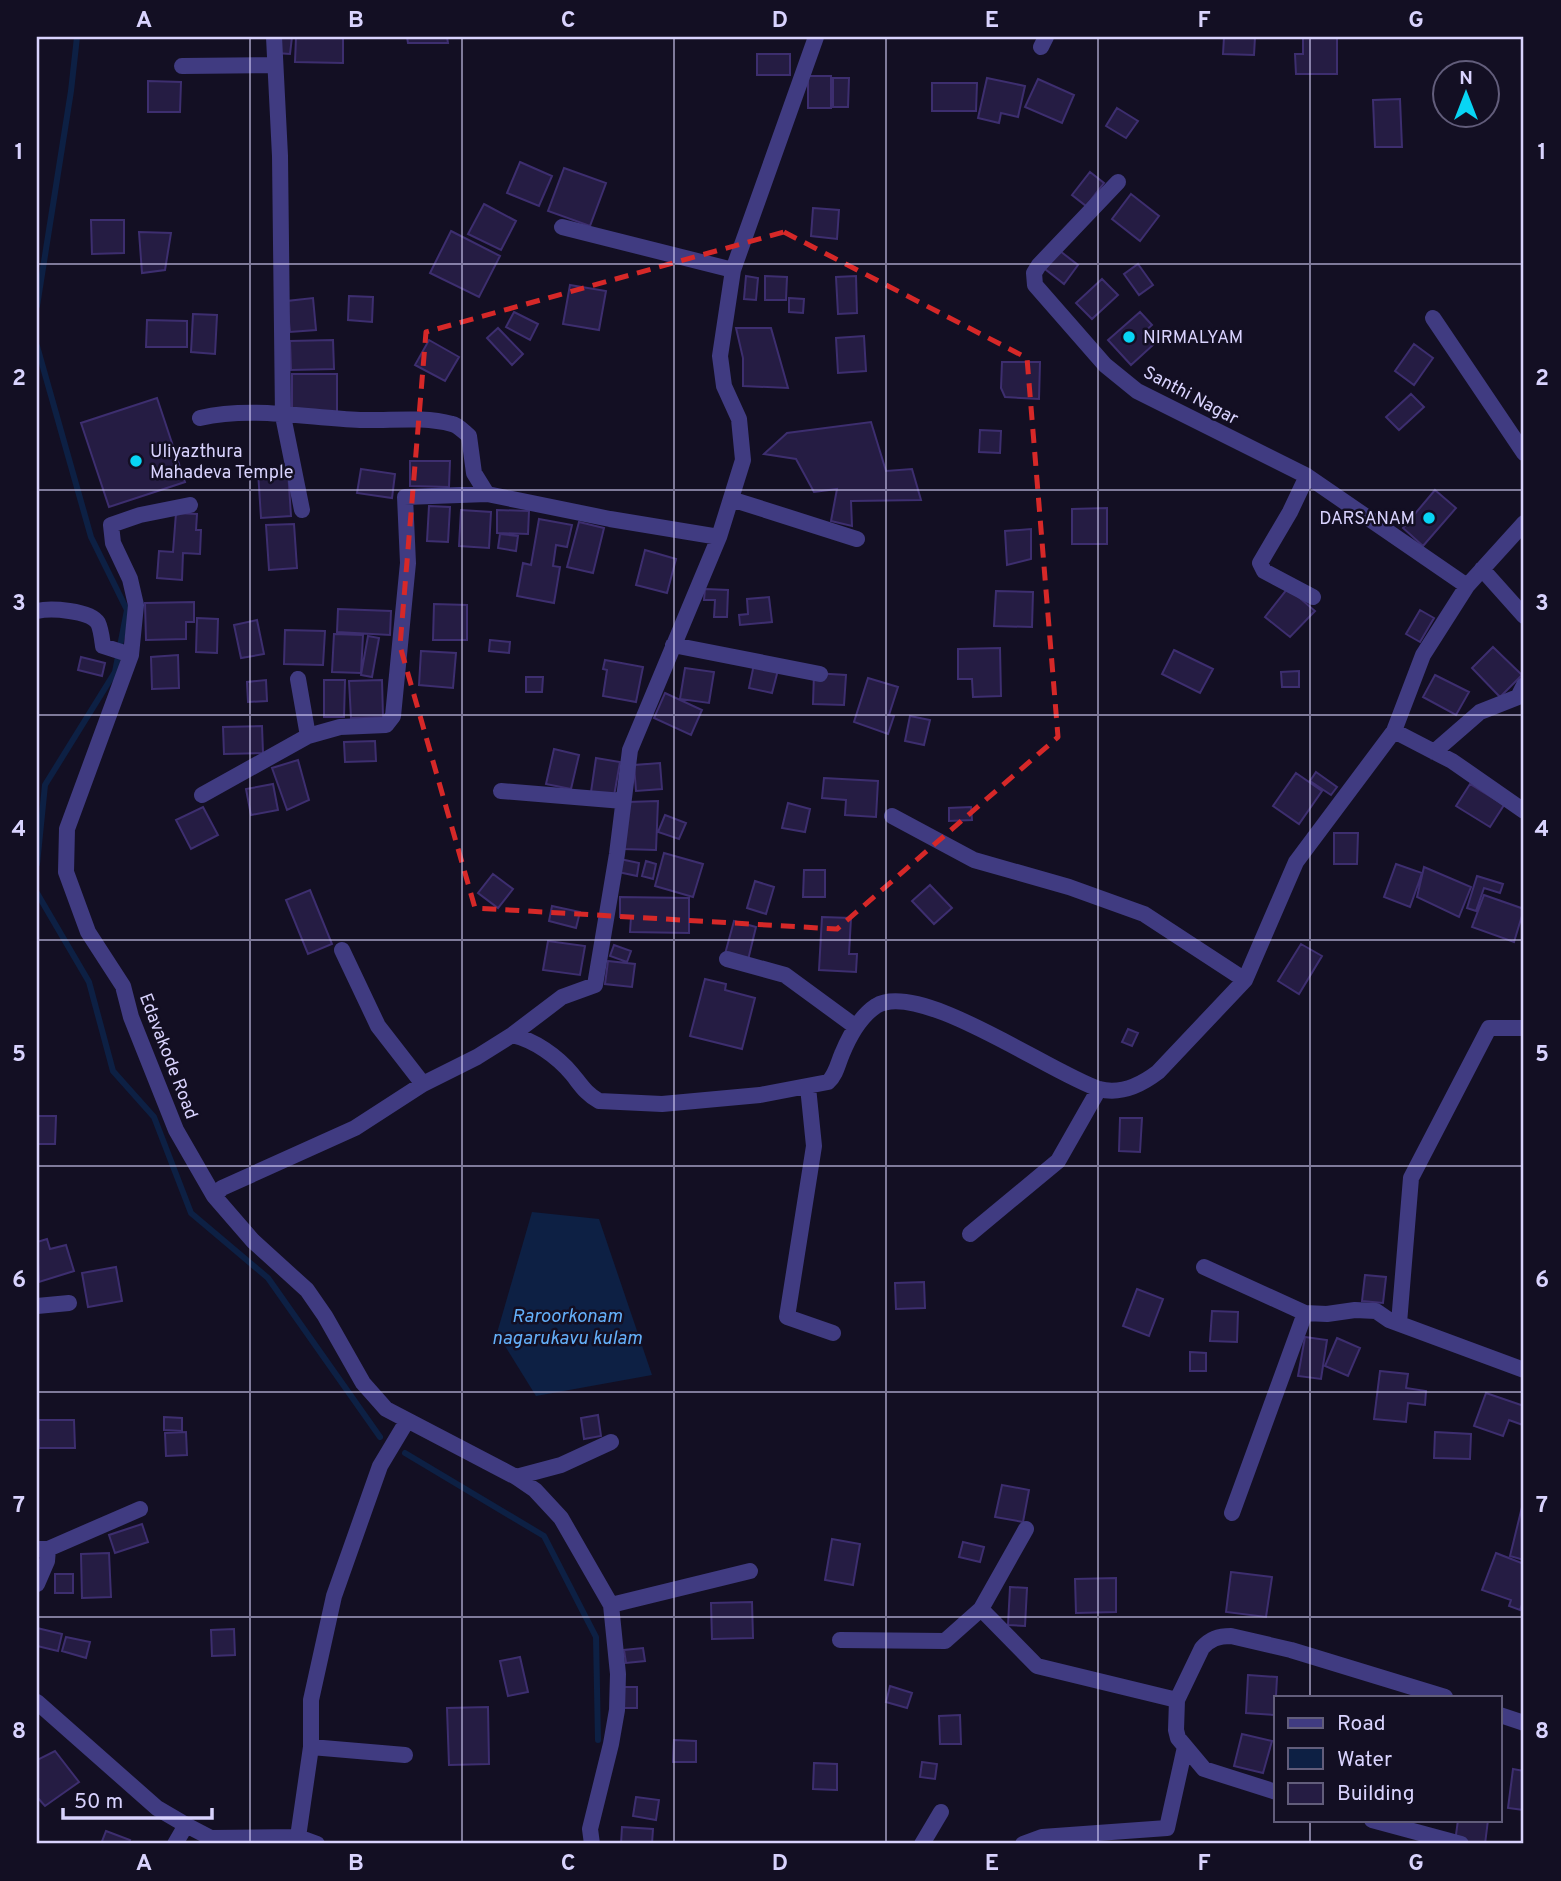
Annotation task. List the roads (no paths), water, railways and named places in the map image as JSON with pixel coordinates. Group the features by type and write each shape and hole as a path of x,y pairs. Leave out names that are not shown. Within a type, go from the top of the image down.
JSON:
{"street":[{"path":"274,37 280,156 283,416 302,510"},
{"path":"214,1196 222,1188 355,1128 423,1084 477,1057 512,1035 562,997 595,985 617,855 630,750 719,537 743,460 739,419 724,386 720,356 733,270 816,37"},
{"path":"182,66 275,65"},
{"name":"Santhi Nagar","path":"1118,182 1039,264 1034,273 1035,285 1105,365 1137,391 1307,476 1467,586"},
{"path":"562,227 733,270"},
{"path":"1433,318 1524,453"},
{"path":"200,418 219,414 257,413 364,421 402,418 454,424 469,436 474,473 487,494"},
{"path":"1307,476 1290,512 1260,563 1264,571 1313,597"},
{"path":"202,795 308,736 340,727 386,725 393,716 408,563 405,497 487,494 610,519 719,537"},
{"path":"731,499 857,539"},
{"name":"Edavakode Road","path":"190,505 141,515 111,525 113,543 130,579 136,605 128,654 67,829 66,872 88,932 123,986 131,1017 176,1130 214,1196 253,1241 307,1290 363,1383 386,1409 516,1477 535,1490 561,1518 611,1605"},
{"path":"512,1035 526,1038 538,1045 571,1072 590,1096 599,1101 662,1104 760,1096 823,1084 832,1079 856,1027 877,1006 900,1001 954,1016 1099,1088 1126,1090 1146,1081 1166,1064 1245,980 1296,862 1394,731 1423,655 1467,586 1524,523"},
{"path":"1482,569 1524,616"},
{"path":"37,611 62,610 91,617 99,624 103,646 128,654"},
{"path":"673,645 820,674"},
{"path":"298,678 308,736"},
{"path":"1434,752 1480,712 1518,696 1524,685"},
{"path":"1394,731 1452,761 1524,811"},
{"path":"501,791 623,801"},
{"path":"892,816 974,860 1069,887 1144,914 1245,980"},
{"path":"342,950 378,1026 423,1084"},
{"path":"727,958 785,975 856,1027"},
{"path":"1399,1323 1411,1178 1489,1028 1524,1027"},
{"path":"808,1087 814,1146 787,1317 833,1334"},
{"path":"970,1234 1058,1161 1099,1088"},
{"path":"1203,1266 1304,1313 1376,1311 1399,1323 1524,1370"},
{"path":"37,1306 69,1303"},
{"path":"1232,1513 1304,1313"},
{"path":"296,1841 311,1747 311,1700 334,1597 380,1466 407,1421"},
{"path":"516,1477 561,1465 611,1442"},
{"path":"37,1584 47,1561 42,1549 140,1510"},
{"path":"840,1640 945,1642 981,1609 1026,1530"},
{"path":"592,1844 590,1829 617,1710 618,1674 611,1605 750,1571"},
{"path":"981,1609 1037,1666 1177,1700"},
{"path":"1274,1791 1204,1769 1185,1747 1176,1730 1177,1700 1202,1648 1216,1637 1231,1636 1291,1650 1442,1696"},
{"path":"37,1702 157,1808 211,1838 317,1844"},
{"path":"1502,1716 1524,1723"},
{"path":"311,1747 405,1755"},
{"path":"1023,1844 1042,1838 1167,1828 1185,1747"},
{"path":"922,1844 941,1812"},
{"path":"1379,1822 1461,1844"},
{"path":"175,1844 186,1825"}],"water":[{"name":"Raroorkonam nagarukavu kulam","path":"532,1212 599,1219 652,1375 536,1396 497,1333"}],"waterway":[{"path":"37,306 77,37"},
{"path":"37,346 91,537 127,610 115,672 45,785 37,864"},
{"path":"37,893 89,982 113,1071 154,1117 191,1213 268,1278 380,1437"},
{"path":"405,1453 544,1536 596,1637 598,1740"}],"place":[{"name":"NIRMALYAM","path":"1129,337"},
{"name":"Uliyazthura Mahadeva Temple","path":"136,461"},
{"name":"DARSANAM","path":"1429,518"}]}
